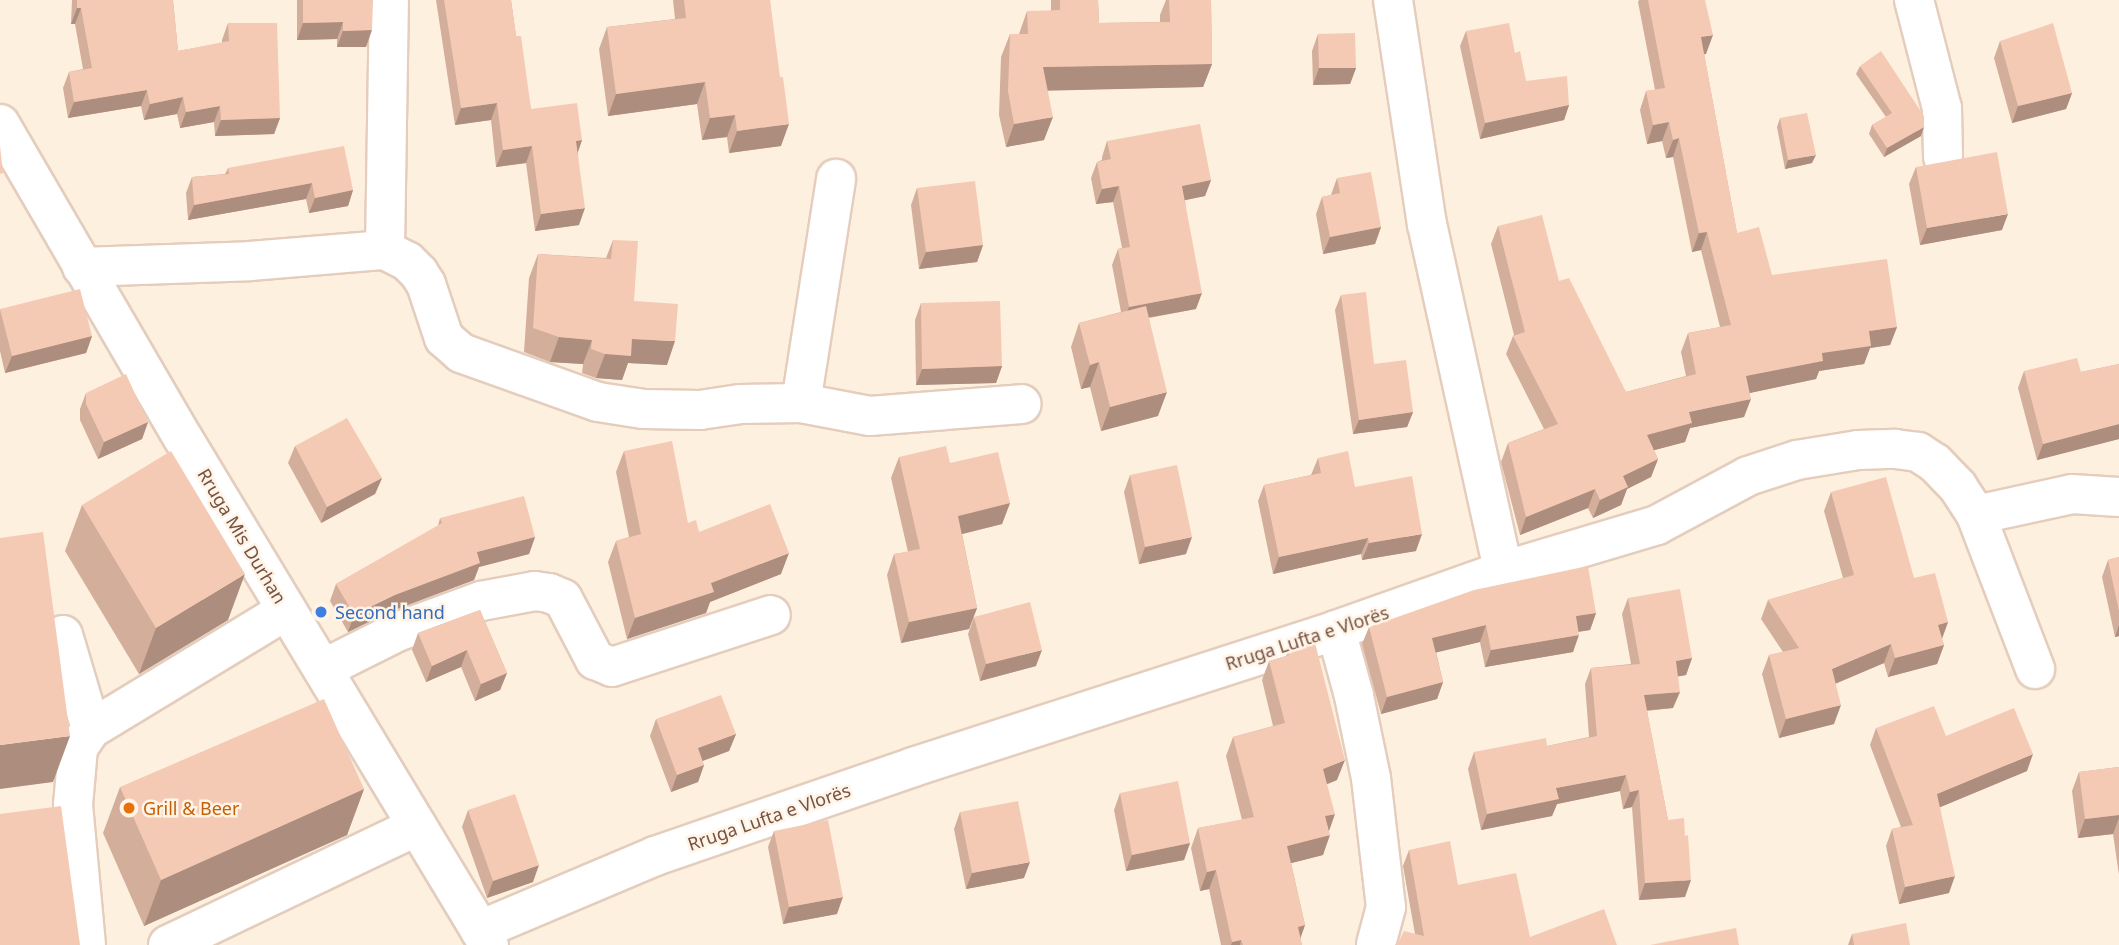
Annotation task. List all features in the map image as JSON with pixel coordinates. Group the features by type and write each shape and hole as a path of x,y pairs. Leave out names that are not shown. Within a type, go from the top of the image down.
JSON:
{"street":[{"path":"385,250 389,0"},
{"path":"1393,0 1427,224 1503,571"},
{"path":"1914,0 1942,108 1943,157"},
{"name":"Rruga Mis Durhan","path":"0,124 82,267 484,937"},
{"path":"801,402 836,179"},
{"path":"82,267 250,261 385,250 407,261 419,273 426,284 444,338 461,353 481,363 598,402 644,409 700,410 740,404 801,402 870,416 1022,404"},
{"name":"Rruga Lufta e Vlorës","path":"484,937 656,856 913,767 1336,630 1503,571 1657,525 1748,476 1797,460 1858,450 1895,449 1918,452 1935,463 1958,487 1976,515 2035,669"},
{"path":"1976,515 2072,494 2119,497"},
{"path":"323,669 397,632 481,601 535,591 563,599 595,660 612,667 771,615"},
{"path":"86,945 73,805 78,748 91,729 287,610"},
{"path":"1336,630 1354,696 1371,778 1386,907 1376,945"},
{"path":"63,635 91,729"},
{"path":"169,945 417,826"}],"building":[{"path":"77,0 173,0 178,51 229,41 228,23 277,23 280,118 221,120 220,106 186,112 183,97 150,104 147,90 74,102 69,72 92,68 81,8 77,8"},
{"path":"303,0 373,0 372,30 343,31 343,22 303,23"},
{"path":"444,0 511,0 516,36 521,36 531,109 577,103 582,140 576,141 585,208 541,214 532,146 503,150 497,103 461,108"},
{"path":"684,0 770,0 789,124 737,131 735,115 710,118 705,82 616,94 607,27 686,18"},
{"path":"1060,0 1098,0 1099,23 1170,22 1169,0 1211,0 1212,64 1043,67 1053,117 1014,124 1008,91 1010,34 1028,34 1027,11 1060,10"},
{"path":"1648,0 1705,0 1713,35 1701,37 1737,233 1759,227 1772,275 1887,259 1897,327 1869,331 1871,346 1822,353 1823,361 1746,376 1751,399 1689,412 1692,423 1647,435 1658,459 1623,476 1628,487 1600,500 1595,489 1526,517 1508,443 1558,424 1513,336 1525,332 1498,226 1542,215 1559,281 1569,278 1626,392 1696,374 1688,333 1731,325 1707,232 1699,233 1679,138 1673,140 1669,122 1653,125 1646,91 1665,88"},
{"path":"1509,23 1515,53 1520,51 1526,81 1567,76 1569,105 1485,123 1466,31"},
{"path":"2053,23 2072,93 2018,106 2000,41"},
{"path":"1355,33 1356,68 1319,68 1318,34"},
{"path":"1881,51 1924,116 1924,127 1887,148 1872,125 1892,113 1860,66"},
{"path":"1807,113 1816,155 1788,160 1780,118"},
{"path":"1200,124 1211,180 1182,186 1202,293 1129,307 1118,249 1130,247 1119,186 1102,189 1097,162 1111,159 1107,141"},
{"path":"0,146 3,173 0,174"},
{"path":"344,146 353,190 315,198 312,183 194,205 192,177 229,174 228,168"},
{"path":"1997,152 2008,214 1927,228 1916,167"},
{"path":"1371,172 1381,227 1330,237 1322,197 1340,193 1337,178"},
{"path":"975,181 983,245 926,252 917,188"},
{"path":"613,240 638,241 634,301 678,304 675,341 632,339 631,356 605,354 591,349 592,340 559,337 533,328 538,254 611,259"},
{"path":"80,289 92,336 12,356 0,309"},
{"path":"1366,292 1374,364 1406,360 1413,412 1359,420 1341,295"},
{"path":"1000,301 1002,366 922,369 921,303"},
{"path":"1146,306 1167,392 1110,407 1099,362 1090,365 1079,323"},
{"path":"2077,358 2081,372 2119,364 2119,424 2043,444 2024,371"},
{"path":"126,374 148,422 104,442 86,404 86,393"},
{"path":"347,418 382,478 327,507 295,446"},
{"path":"672,441 688,523 696,520 699,532 770,504 789,553 711,583 714,592 635,618 616,541 641,534 624,451"},
{"path":"946,446 950,463 998,452 1010,503 958,516 977,608 909,622 894,554 920,549 899,457"},
{"path":"171,451 245,574 156,628 82,505"},
{"path":"1348,451 1355,487 1412,476 1422,534 1369,543 1368,538 1279,557 1264,485 1321,473 1318,458"},
{"path":"1177,465 1192,537 1145,547 1130,475"},
{"path":"1886,477 1914,578 1935,573 1948,622 1938,625 1944,645 1895,658 1891,644 1832,669 1841,705 1786,719 1769,655 1799,648 1768,600 1854,575 1831,492"},
{"path":"524,496 535,537 477,552 480,563 395,595 354,615 336,584 442,523 440,518"},
{"path":"43,532 70,736 0,745 0,538"},
{"path":"2119,557 2119,611 2108,560"},
{"path":"1588,566 1596,613 1576,616 1579,635 1491,650 1486,625 1432,638 1443,682 1387,697 1369,627 1474,590"},
{"path":"1680,589 1692,658 1676,661 1680,692 1644,695 1668,820 1684,818 1691,880 1645,883 1639,790 1630,792 1626,775 1556,788 1559,799 1487,814 1474,752 1546,738 1547,746 1597,736 1591,668 1640,664 1628,598"},
{"path":"1030,602 1042,650 986,664 974,617"},
{"path":"480,610 507,673 481,684 467,650 432,666 418,633"},
{"path":"1315,643 1345,760 1323,769 1335,814 1325,816 1330,835 1287,846 1305,925 1298,927 1302,945 1243,945 1241,940 1232,942 1216,870 1207,872 1198,828 1254,817 1233,737 1285,723 1269,661 1289,655 1288,651"},
{"path":"721,695 736,734 698,748 704,765 677,775 656,719"},
{"path":"324,699 364,789 161,880 120,787"},
{"path":"1934,706 1946,736 2014,708 2033,754 1937,794 1955,876 1905,887 1892,829 1913,825 1876,728"},
{"path":"2119,767 2119,815 2085,819 2079,772"},
{"path":"1178,781 1190,843 1132,855 1120,793"},
{"path":"515,794 539,865 493,881 468,810"},
{"path":"1018,801 1030,862 972,873 960,812"},
{"path":"61,806 80,945 0,945 0,814"},
{"path":"828,820 843,897 789,907 774,831"},
{"path":"1450,841 1458,885 1516,873 1530,937 1604,909 1617,945 1395,945 1404,931 1424,936 1409,850"},
{"path":"1906,923 1910,945 1854,945 1852,934"},
{"path":"1736,928 1739,945 1650,945"}],"place":[{"name":"Second hand","path":"321,612"},
{"name":"Grill & Beer","path":"129,808"}]}
